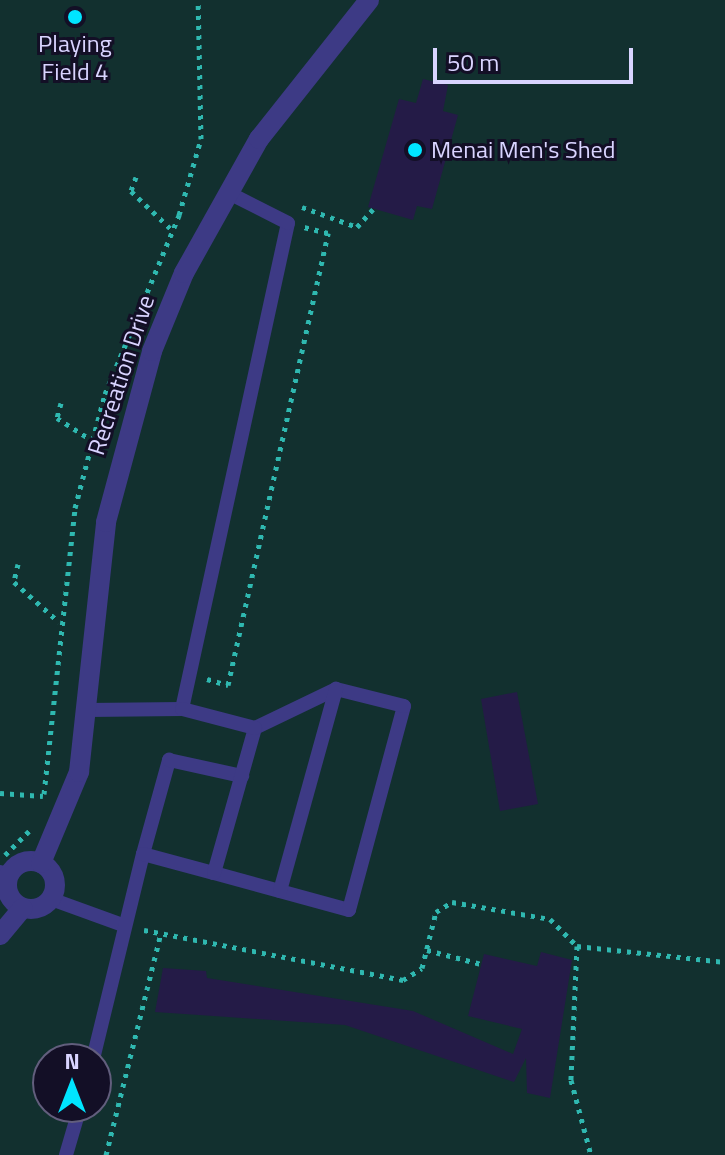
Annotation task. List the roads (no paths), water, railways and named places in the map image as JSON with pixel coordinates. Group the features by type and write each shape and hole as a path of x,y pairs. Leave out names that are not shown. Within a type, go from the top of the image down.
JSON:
{"street":[{"name":"Recreation Drive","path":"41,863 75,787 88,710 93,610 123,440 184,273 259,139 369,0"},
{"path":"0,935 23,908 51,899 54,879 41,863 23,862 4,873 8,895 23,908"}],"lane":[{"path":"182,709 288,223 227,192"},
{"path":"88,710 182,709 255,728 336,689 404,706 349,910 143,854"},
{"path":"280,891 336,689"},
{"path":"214,873 255,728"},
{"path":"97,1043 123,925 169,760 242,776"},
{"path":"51,899 123,925"},
{"path":"66,1155 75,1123"}],"place":[{"name":"Playing Field 4","path":"75,17"},
{"name":"Menai Men's Shed","path":"415,150"}]}
